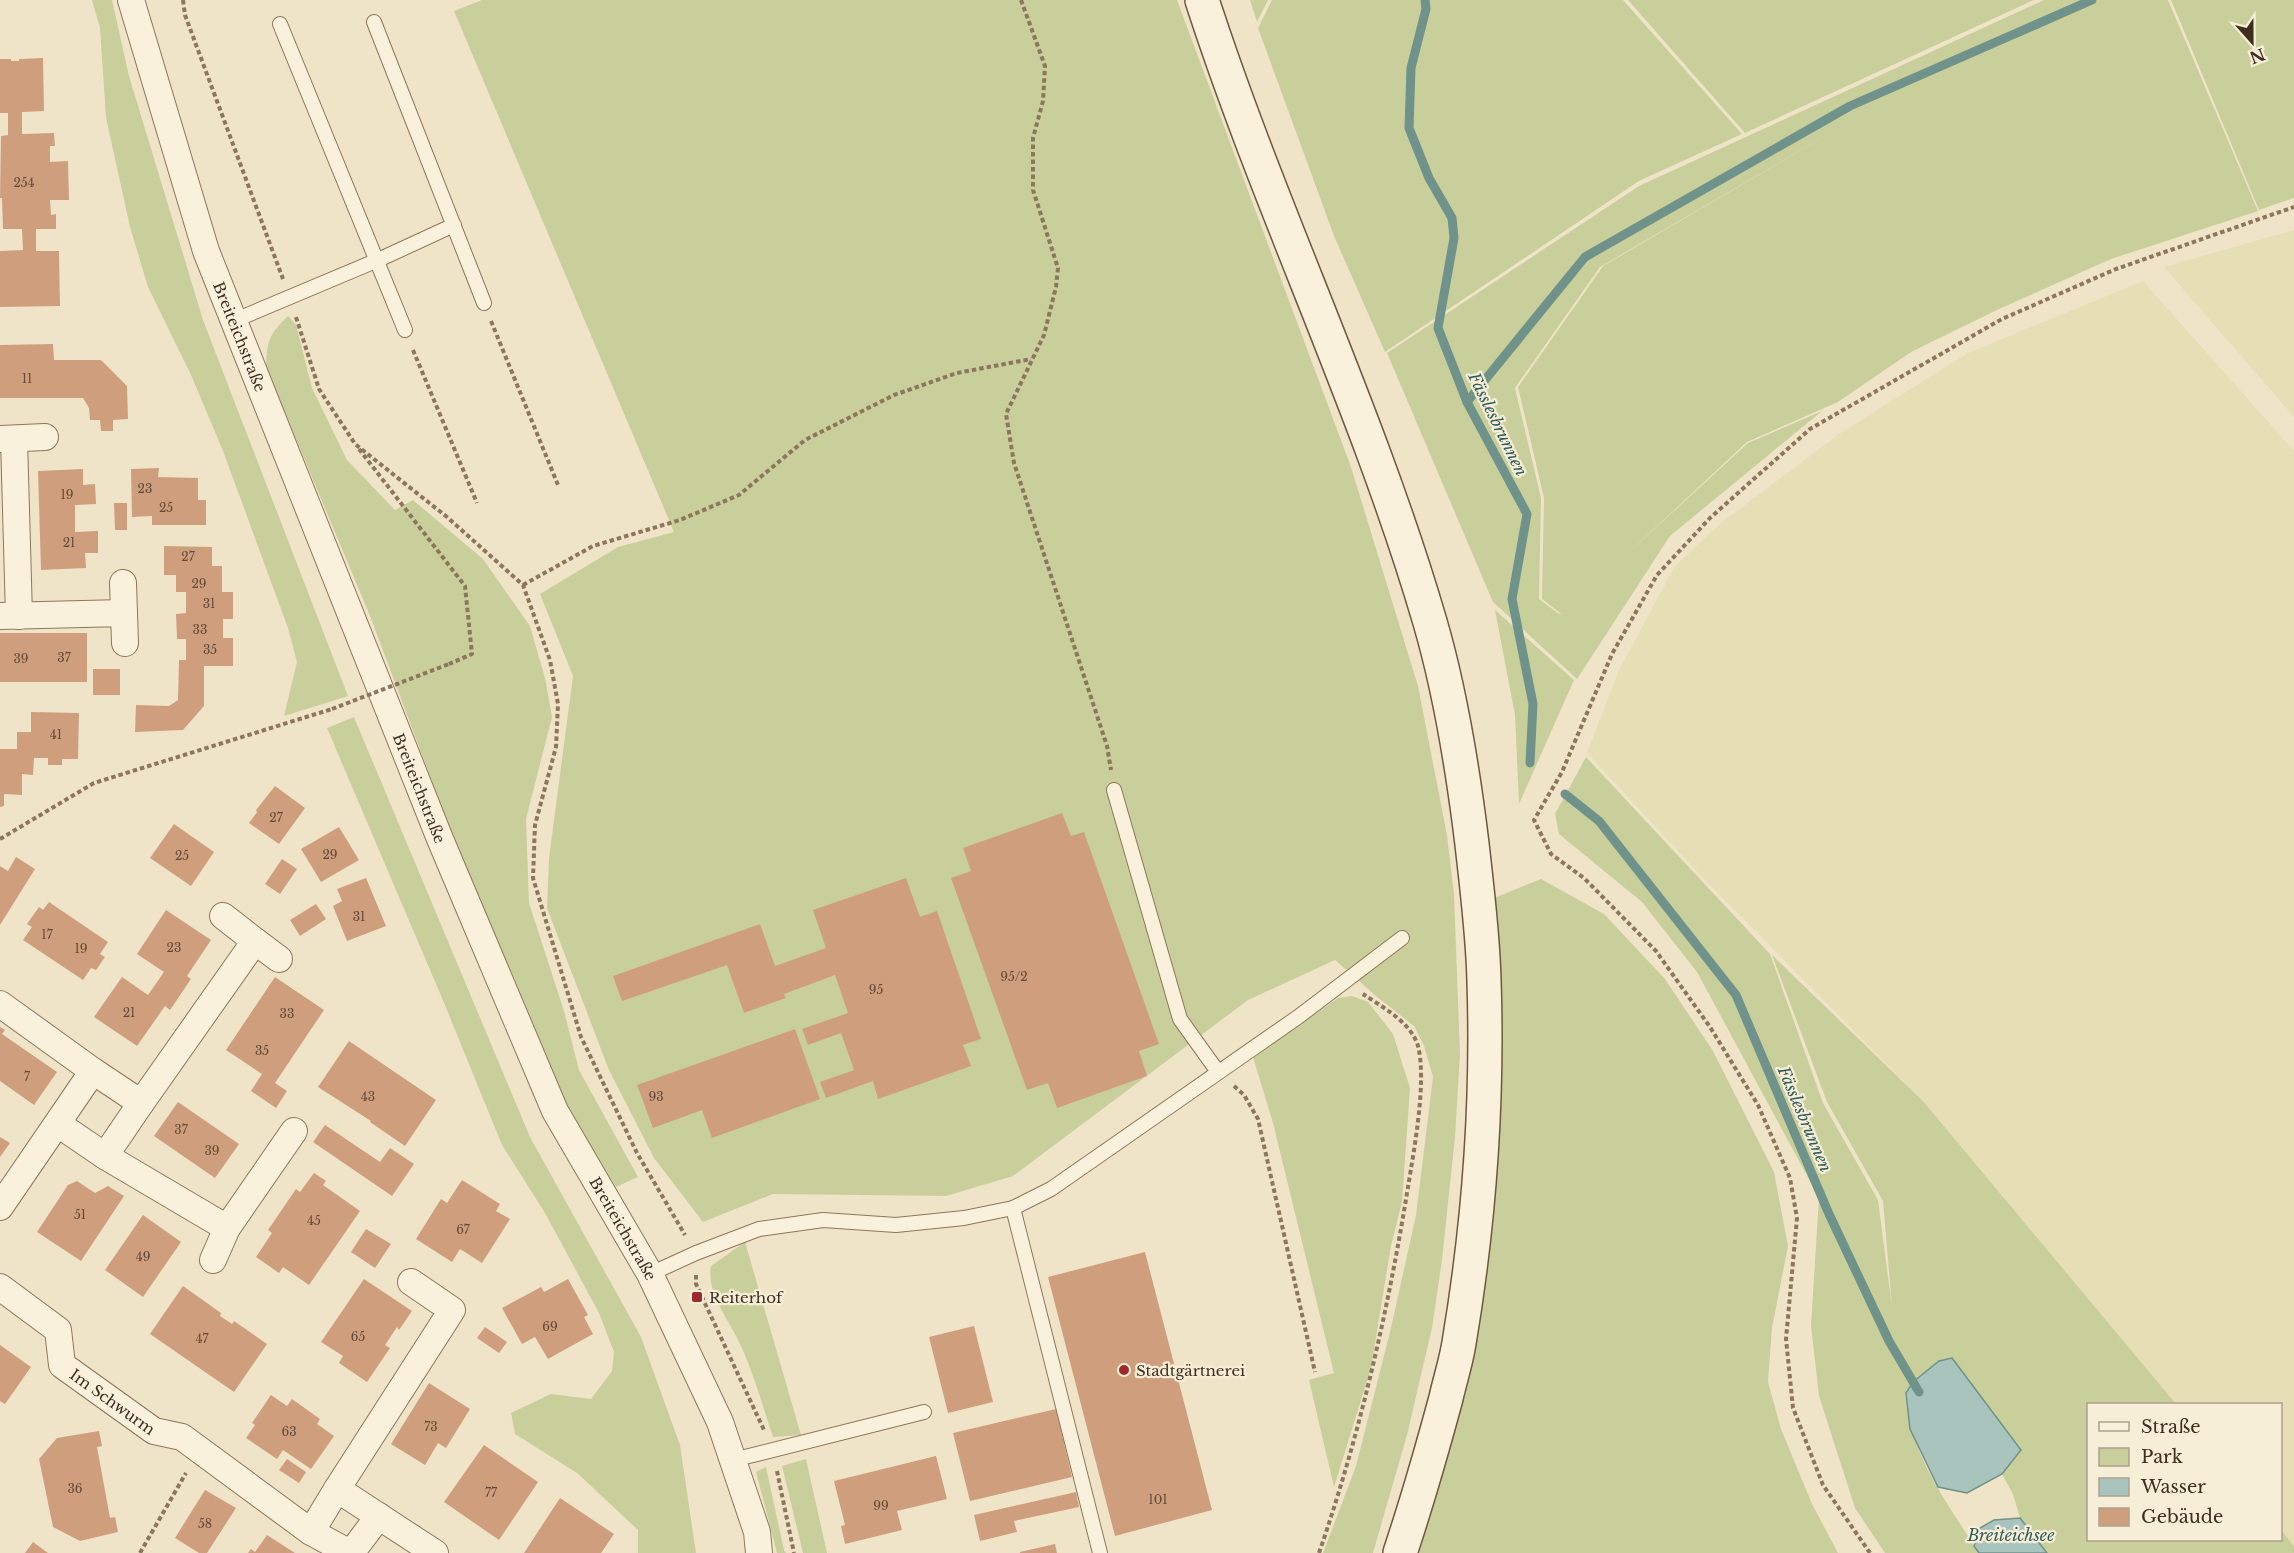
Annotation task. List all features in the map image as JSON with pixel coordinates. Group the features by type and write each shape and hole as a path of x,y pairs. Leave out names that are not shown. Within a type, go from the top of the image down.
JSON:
{"main road":[{"path":"1202,0 1258,160 1328,335 1404,540 1431,626 1452,717 1467,806 1484,978 1485,1035 1480,1161 1472,1254 1458,1347 1435,1439 1400,1553"}],"street":[{"name":"Breiteichstraße","path":"131,0 206,251 440,839 555,1110 650,1274 720,1422 757,1532 759,1553"},
{"path":"45,437 7,439 9,616 124,613"},
{"path":"123,583 125,643"},
{"path":"223,916 279,959"},
{"path":"105,1156 255,941"},
{"path":"0,1004 141,1103"},
{"path":"0,1207 93,1071"},
{"path":"58,1124 105,1156 227,1228"},
{"path":"213,1260 227,1228 294,1131"},
{"path":"311,1532 452,1310 411,1282"},
{"name":"Im Schwurm","path":"0,1287 58,1330 62,1365 154,1431 182,1437 311,1532 351,1553 379,1516"},
{"path":"337,1489 435,1553"}],"lane":[{"path":"374,22 484,303"},
{"path":"280,24 405,330"},
{"path":"233,321 378,260 454,225"},
{"path":"1114,790 1179,1019 1218,1072"},
{"path":"650,1274 696,1253 759,1229 823,1220 908,1224 964,1218 1013,1208 1051,1189 1298,1017 1402,938"},
{"path":"1013,1208 1100,1553"},
{"path":"733,1460 924,1412"}],"path":[{"path":"0,839 94,783 332,709 472,654 465,586 355,444 319,389 290,298 185,15 183,0"},
{"path":"1021,0 1045,66 1044,101 1033,138 1033,190 1058,268 1056,287 1044,335 1006,414 1014,463 1107,746 1114,790"},
{"path":"1870,1553 1823,1485 1793,1408 1786,1339 1797,1218 1791,1178 1758,1105 1710,1027 1656,951 1584,878 1551,854 1534,820 1562,772 1612,654 1657,575 1710,518 1810,429 2002,319 2116,269 2294,207"},
{"path":"484,303 558,485"},
{"path":"405,330 477,503"},
{"path":"523,585 593,546 680,520 739,495 805,440 894,395 957,372 1031,359"},
{"path":"355,444 447,517 523,585 550,660 558,704 556,747 535,825 533,878 581,1037 636,1153 696,1253 696,1284 753,1403 772,1449 794,1553"},
{"path":"1319,1553 1341,1490 1376,1358 1401,1233 1416,1139 1420,1076 1418,1045 1404,1023 1345,981"},
{"path":"1218,1072 1244,1095 1258,1119 1315,1372"},
{"path":"140,1553 199,1450"}],"shaded area":[{"path":"2294,230 2294,417 2164,267"},
{"path":"2143,281 2294,451 2294,1546 2282,1531 2282,1403 2175,1403 1923,1101 1706,881 1587,753 1619,670 1675,566 1720,524 1839,434 1968,353"}],"green space":[{"path":"92,0 112,0 129,76 203,320 348,696 284,716 297,662 288,628 223,451 191,375 148,287 130,227 106,118 100,28"},
{"path":"482,0 1177,0 1351,467 1418,686 1447,835 1454,894 1460,1055 1455,1137 1432,1328 1407,1435 1373,1553 1323,1553 1356,1466 1390,1332 1416,1215 1433,1077 1424,1046 1414,1026 1335,960 1248,1000 1013,1176 946,1196 773,1194 703,1222 654,1158 609,1070 547,908 549,858 573,676 540,594 618,547 674,532 454,11"},
{"path":"1250,0 1268,0 1257,22"},
{"path":"1272,0 1623,0 1742,134 1639,181 1385,352 1334,236 1258,28"},
{"path":"1628,0 2034,0 1745,133"},
{"path":"2044,0 2168,0 2258,211 2111,259 1999,309 1911,352 1838,402 1747,442 1624,557 1748,443 1822,411 1670,536 1577,679 1493,602 1387,353 1639,186","holes":["1858,117 1603,266 1518,387 1544,498 1542,599 1562,613 1559,614 1539,599 1541,498 1515,388 1600,267"]},
{"path":"2171,0 2294,0 2294,198 2259,210"},
{"path":"288,316 296,325 312,388 347,460 395,510 413,500 483,559 530,626 545,678 552,717 526,819 529,903 564,1011 579,1070 638,1177 616,1187 566,1106 516,989 439,800 370,616 266,367 270,338"},
{"path":"1495,610 1574,680 1519,804 1515,715"},
{"path":"354,717 530,1137 641,1337 680,1445 696,1553 638,1553 638,1530 577,1473 515,1434 511,1413 551,1394 591,1399 612,1371 614,1352 599,1313 545,1213 502,1145 327,728"},
{"path":"1586,757 1770,954 1823,1103 1878,1200 1892,1307 1883,1201 1827,1102 1772,955 1923,1101 2175,1403 2087,1403 2087,1541 2282,1541 2282,1531 2294,1546 2294,1553 2047,1553 2020,1518 2013,1494 2002,1474 2021,1450 1952,1358 1918,1377 1908,1388 1906,1399 1911,1427 1926,1465 1946,1502 1979,1553 1885,1553 1855,1508 1819,1396 1811,1326 1819,1198 1697,972 1642,902 1559,834 1555,814"},
{"path":"1541,879 1604,914 1665,979 1713,1051 1774,1172 1788,1246 1772,1328 1768,1382 1781,1429 1812,1504 1838,1553 1419,1553 1447,1461 1474,1323 1494,898"},
{"path":"1352,996 1368,1002 1393,1034 1410,1088 1402,1202 1391,1246 1371,1368 1334,1487 1309,1380 1334,1373 1273,1123 1253,1057 1338,998"},
{"path":"745,1242 801,1435 773,1437 746,1357 712,1287 711,1266"},
{"path":"806,1459 827,1553 803,1553 782,1466"},
{"path":"766,1467 786,1553 777,1553 756,1472"}],"water":[{"path":"1952,1358 2021,1450 2002,1474 1967,1493 1938,1487 1910,1429 1906,1393 1913,1382 1939,1361"},
{"name":"Breiteichsee","path":"2020,1518 2047,1553 1979,1553 1974,1546 1980,1528 1994,1520"}],"building":[{"path":"43,58 44,111 22,112 22,134 54,133 55,146 50,146 50,162 68,161 69,200 50,200 51,215 56,214 56,229 36,229 36,251 59,251 60,306 0,307 0,251 23,250 22,229 3,229 2,198 0,198 1,136 8,135 8,113 0,113 0,59 19,61 19,59"},
{"path":"53,344 54,360 101,360 127,386 128,419 113,420 113,431 101,431 100,420 90,420 89,408 83,398 0,398 0,345"},
{"path":"159,468 158,477 198,478 198,500 206,500 206,525 152,525 152,516 132,517 131,469"},
{"path":"83,469 83,485 95,484 96,504 75,505 75,532 98,531 98,553 85,553 86,568 41,570 38,471"},
{"path":"114,503 127,503 127,530 115,530"},
{"path":"164,546 212,547 212,566 222,566 222,592 233,592 233,619 223,619 223,638 233,638 233,666 204,666 204,706 183,730 135,732 136,705 169,706 178,700 179,660 186,660 186,639 177,639 176,614 186,613 186,592 176,592 176,575 164,575"},
{"path":"0,633 87,633 87,682 0,682"},
{"path":"93,669 120,669 120,695 93,695"},
{"path":"31,712 79,713 78,759 62,759 62,765 48,765 48,758 34,758 33,775 22,774 22,795 4,794 4,806 0,807 0,749 17,749 17,732 31,732"},
{"path":"275,786 305,808 279,844 249,823"},
{"path":"1062,813 1071,836 1084,832 1159,1044 1139,1051 1147,1076 1057,1108 1048,1083 1027,1090 951,878 971,871 963,848"},
{"path":"174,824 214,852 191,886 150,858"},
{"path":"339,827 359,860 321,882 301,849"},
{"path":"16,857 35,869 0,925 0,866 8,871"},
{"path":"282,859 297,869 280,894 265,884"},
{"path":"366,878 386,926 347,941 333,906 342,901 337,889"},
{"path":"906,878 920,917 937,911 981,1039 963,1045 971,1066 878,1099 873,1081 826,1098 820,1082 854,1070 841,1033 808,1045 802,1029 848,1013 835,975 784,994 786,998 744,1013 727,965 622,1001 613,976 760,924 775,966 826,948 813,910"},
{"path":"49,902 108,942 100,954 105,957 96,970 91,968 83,980 23,940 32,927 27,924 39,907 43,910"},
{"path":"316,904 326,919 300,936 290,920"},
{"path":"166,910 211,940 187,976 191,979 170,1010 165,1006 137,1046 94,1017 122,977 148,995 164,972 137,954"},
{"path":"275,977 324,1010 275,1083 287,1091 276,1108 251,1091 262,1074 226,1050"},
{"path":"0,1027 5,1030 2,1034 57,1072 34,1105 0,1081"},
{"path":"795,1029 820,1099 712,1138 702,1110 653,1128 637,1085"},
{"path":"349,1041 436,1100 405,1146 318,1087"},
{"path":"178,1102 239,1144 215,1178 154,1136"},
{"path":"325,1125 380,1162 390,1148 414,1164 392,1196 313,1142"},
{"path":"0,1137 10,1143 0,1157"},
{"path":"314,1173 326,1181 323,1185 360,1211 309,1285 283,1267 279,1273 256,1257 272,1233 268,1230 296,1189 300,1192"},
{"path":"462,1180 500,1204 496,1211 510,1219 482,1263 460,1249 452,1262 416,1239 441,1199 447,1203"},
{"path":"77,1181 95,1193 108,1186 124,1196 81,1261 37,1232 68,1185"},
{"path":"143,1215 181,1242 143,1297 105,1270"},
{"path":"366,1229 391,1244 375,1268 351,1252"},
{"name":"Stadtgärtnerei","path":"1145,1252 1212,1510 1115,1536 1048,1277"},
{"path":"364,1279 412,1311 385,1345 390,1348 367,1382 339,1363 343,1356 321,1342"},
{"path":"568,1279 588,1315 584,1317 593,1334 548,1359 535,1337 522,1344 502,1308 541,1287 544,1292"},
{"path":"183,1286 221,1313 220,1316 232,1324 234,1321 267,1344 234,1392 150,1334"},
{"path":"974,1326 993,1402 948,1413 929,1337"},
{"path":"485,1327 507,1342 499,1353 477,1338"},
{"path":"0,1345 31,1367 5,1404 0,1401"},
{"path":"429,1383 470,1409 446,1448 438,1443 425,1465 391,1444"},
{"path":"271,1395 287,1406 292,1399 320,1419 317,1424 334,1436 311,1469 283,1450 277,1459 246,1438 255,1425 252,1423"},
{"path":"1056,1409 1072,1477 970,1501 953,1433"},
{"path":"99,1431 102,1446 97,1447 110,1518 115,1517 118,1532 80,1541 53,1527 39,1459 57,1438"},
{"path":"484,1445 538,1482 499,1540 444,1502"},
{"path":"936,1456 947,1499 897,1511 902,1530 845,1544 841,1526 845,1525 834,1481"},
{"path":"287,1459 306,1472 299,1483 279,1470"},
{"path":"205,1490 236,1508 207,1553 199,1553 175,1538"},
{"path":"1076,1492 1079,1507 1014,1521 1017,1532 980,1541 974,1515"},
{"path":"560,1498 614,1534 601,1553 524,1553"},
{"path":"267,1535 295,1553 248,1553 251,1549 255,1552"},
{"path":"33,1542 48,1553 25,1553"},
{"path":"1055,1544 1057,1553 1020,1553 1020,1552"}],"waterway":[{"name":"Fässlesbrunnen","path":"1425,0 1426,9 1411,68 1409,128 1429,178 1452,218 1454,238 1438,328 1467,402 1527,514 1512,599 1533,704 1530,763"},
{"path":"1467,402 1585,257 1850,106 2092,0"},
{"name":"Fässlesbrunnen","path":"1565,794 1599,821 1736,995 1829,1214 1889,1341 1919,1392"}],"place":[{"name":"Reiterhof","path":"697,1297"},
{"name":"Stadtgärtnerei","path":"1124,1370"}]}
